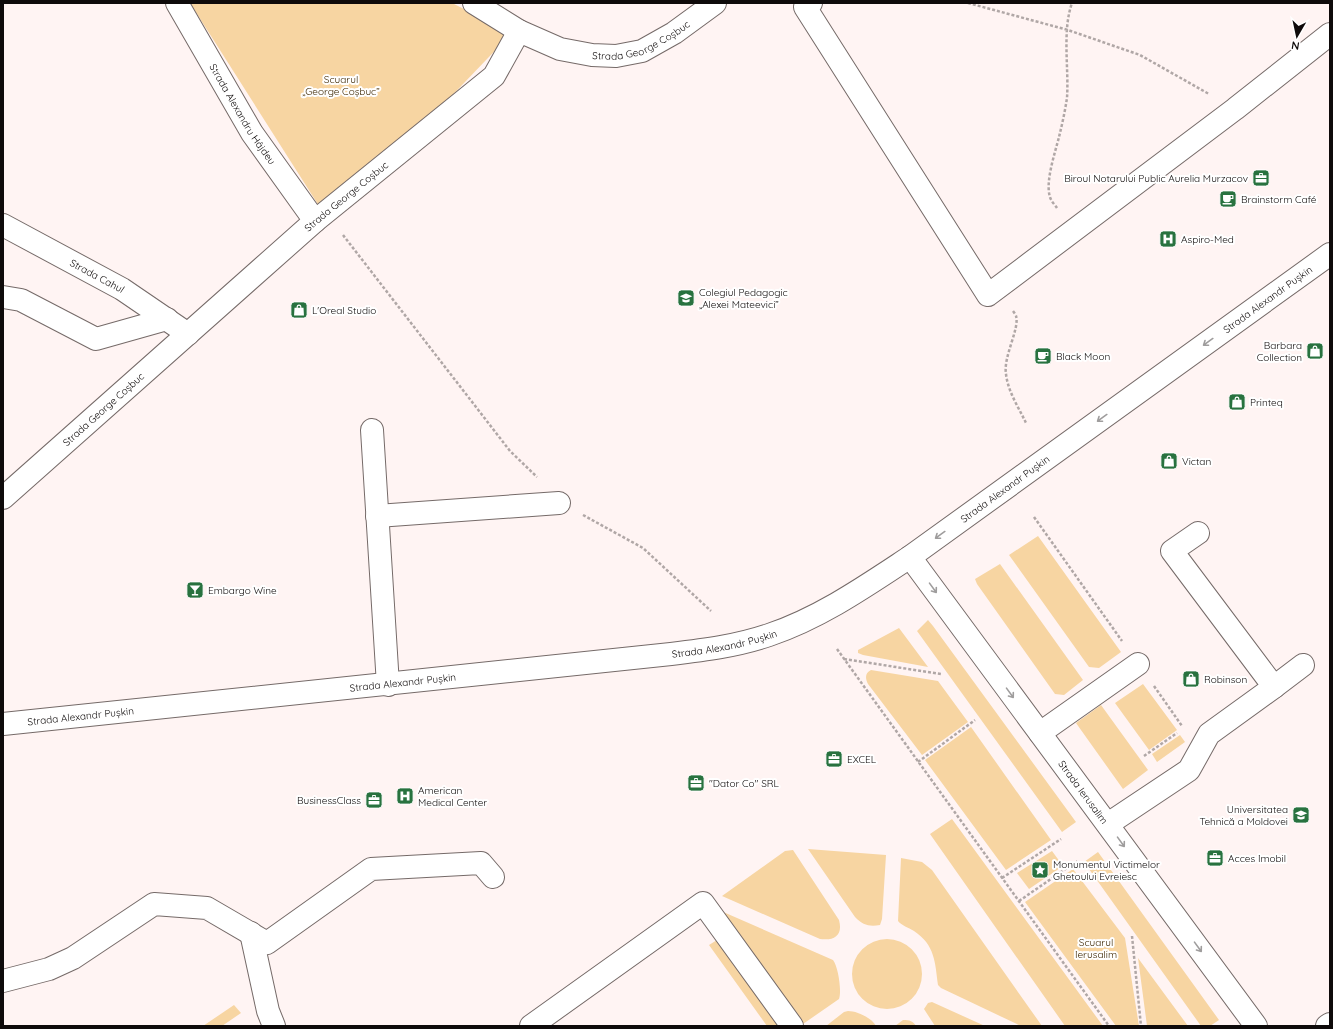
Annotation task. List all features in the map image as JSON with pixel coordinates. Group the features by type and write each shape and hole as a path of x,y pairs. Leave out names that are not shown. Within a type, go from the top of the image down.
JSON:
{"street":[{"name":"Strada Alexandru Hâjdeu","path":"177,3 252,133 320,216"},
{"path":"474,3 519,31"},
{"name":"Strada George Coșbuc","path":"3,498 320,216 494,76 519,31 560,49 592,55 616,56 642,51 674,33 715,3"},
{"path":"810,3 805,8 988,295 1235,109 1330,34"},
{"name":"Strada Cahul","path":"3,225 122,289 188,334"},
{"name":"Strada Alexandr Pușkin","path":"3,724 388,685 671,654 722,648 770,635 814,615 875,580 910,557 1330,254"},
{"path":"3,297 21,300 96,339 167,319"},
{"path":"372,430 388,685"},
{"path":"377,516 560,503"},
{"path":"1198,533 1172,551 1274,687"},
{"name":"Strada Ierusalim","path":"910,557 1256,1026"},
{"path":"1040,733 1138,664"},
{"path":"1108,824 1189,770 1209,734 1303,665"},
{"path":"3,981 48,969 73,958 154,904 207,908 268,944 371,869 481,863 493,877"},
{"path":"531,1026 703,903 792,1026"},
{"path":"251,933 268,1011 274,1026"}],"path":[{"path":"968,3 1068,30 1140,55 1235,109"},
{"path":"1072,3 1069,12 1066,99 1060,136 1051,168 1049,184 1050,197 1072,232"},
{"path":"320,216 510,451 549,488 560,503 643,548 711,611"},
{"path":"997,288 1016,316 1016,323 1006,361 1006,374 1009,387 1026,423"},
{"path":"1034,517 1200,751"},
{"path":"837,649 1109,1026"},
{"path":"844,659 941,674"},
{"path":"918,762 975,720"},
{"path":"1144,756 1184,728"},
{"path":"1002,878 1061,839"},
{"path":"1019,901 1077,861"},
{"path":"1132,936 1141,1026"}],"green space":[{"name":"Scuarul „George Coșbuc”","path":"190,3 452,3 512,33 418,131 319,206"},
{"path":"1038,536 1121,652 1099,668 1089,667 1009,555"},
{"path":"1000,564 1083,680 1064,695 1055,694 977,584 975,579"},
{"path":"928,620 1076,822 1062,832 917,631"},
{"path":"899,628 928,667 858,653 858,650"},
{"path":"871,670 938,681 968,722 922,755 868,684 866,676"},
{"path":"1143,684 1177,730 1149,750 1115,703"},
{"path":"1101,705 1148,770 1123,789 1076,723"},
{"path":"971,727 1051,840 1006,870 925,760"},
{"path":"1180,735 1185,742 1157,762 1152,754"},
{"path":"952,819 1103,1026 1065,1026 930,834"},
{"path":"808,849 886,855 882,919 880,925 866,925 855,917"},
{"path":"793,850 839,920 840,930 834,938 820,939 722,896 785,851"},
{"path":"1052,851 1063,866 1029,889 1017,873"},
{"name":"Scuarul Ierusalim","path":"1098,852 1219,1020 1210,1026 1201,1026 1084,862"},
{"path":"901,858 922,862 932,870 1042,1026 1021,1026 941,988 938,985 935,961 930,948 921,936 898,921"},
{"name":"Scuarul Ierusalim","path":"1073,869 1125,938 1139,1026 1116,1026 1025,902"},
{"path":"721,911 833,960 839,979 839,999 803,1024"},
{"path":"887,939 900,942 912,949 919,961 922,974 919,987 912,999 900,1006 887,1009 874,1006 862,999 855,987 852,974 855,961 862,949 874,942"},
{"path":"717,940 780,1026 767,1026 709,945"},
{"name":"Scuarul Ierusalim","path":"1138,958 1188,1026 1147,1026"},
{"path":"932,1002 985,1026 935,1026 924,1009 928,1003"},
{"path":"234,1005 241,1013 222,1026 203,1026"},
{"path":"844,1012 856,1012 864,1016 871,1020 876,1026 826,1026"},
{"path":"903,1020 911,1021 916,1026 895,1026"}],"place":[{"name":"Biroul Notarului Public Aurelia Murzacov","path":"1261,178"},
{"name":"Brainstorm Café","path":"1228,199"},
{"name":"Aspiro-Med","path":"1168,239"},
{"name":"Colegiul Pedagogic „Alexei Mateevici”","path":"686,298"},
{"name":"L'Oreal Studio","path":"299,310"},
{"name":"Barbara Collection","path":"1315,351"},
{"name":"Black Moon","path":"1043,356"},
{"name":"Printeq","path":"1237,402"},
{"name":"Victan","path":"1169,461"},
{"name":"Embargo Wine","path":"195,590"},
{"name":"Robinson","path":"1191,679"},
{"name":"EXCEL","path":"834,759"},
{"name":"\"Dator Co\" SRL","path":"696,783"},
{"name":"American Medical Center","path":"405,796"},
{"name":"BusinessClass","path":"374,800"},
{"name":"Universitatea Tehnică a Moldovei","path":"1301,815"},
{"name":"Acces Imobil","path":"1215,858"},
{"name":"Monumentul Victimelor Ghetoului Evreiesc","path":"1040,870"}]}
